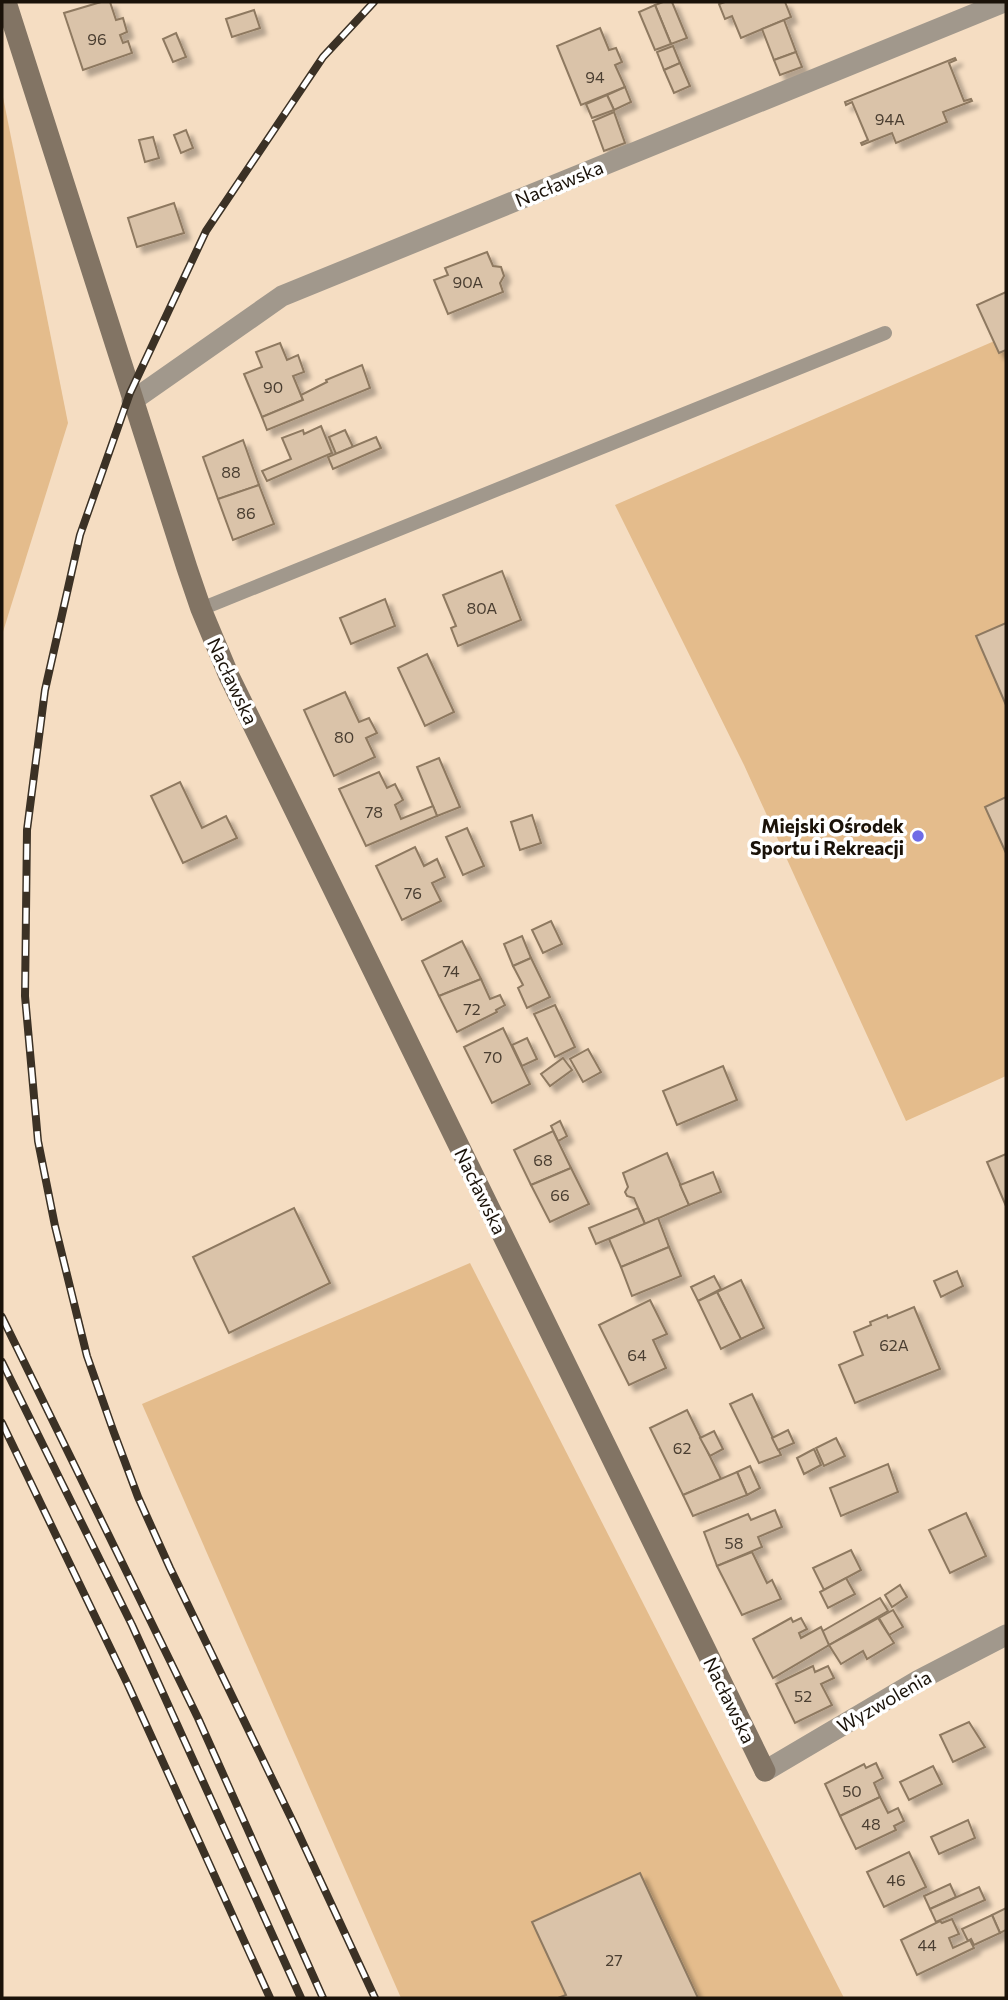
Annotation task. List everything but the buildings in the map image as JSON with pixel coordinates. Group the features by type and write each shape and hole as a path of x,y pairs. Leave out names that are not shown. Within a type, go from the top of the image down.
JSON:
{"street":[{"name":"Nacławska","path":"6,2 132,401 201,609 229,676 765,1771"},
{"name":"Nacławska","path":"132,401 282,296 1004,2"},
{"name":"Wyzwolenia","path":"765,1771 919,1680 1006,1635"}],"lane":[{"path":"201,609 885,333"}],"shaded area":[{"path":"2,92 68,423 2,635"},
{"path":"1006,336 1006,1076 906,1121 744,765 615,505"},
{"path":"470,1263 844,1998 401,1998 142,1404"}],"railway":[{"path":"374,2 323,57 206,231 130,393 80,535 45,690 27,830 25,996 38,1141 55,1226 87,1356 138,1497 375,1998"},
{"path":"2,1317 198,1718 323,1998"},
{"path":"2,1362 132,1625 301,1998"},
{"path":"2,1423 128,1685 270,1998"}],"place":[{"name":"Miejski Ośrodek Sportu i Rekreacji","path":"918,836"}]}
